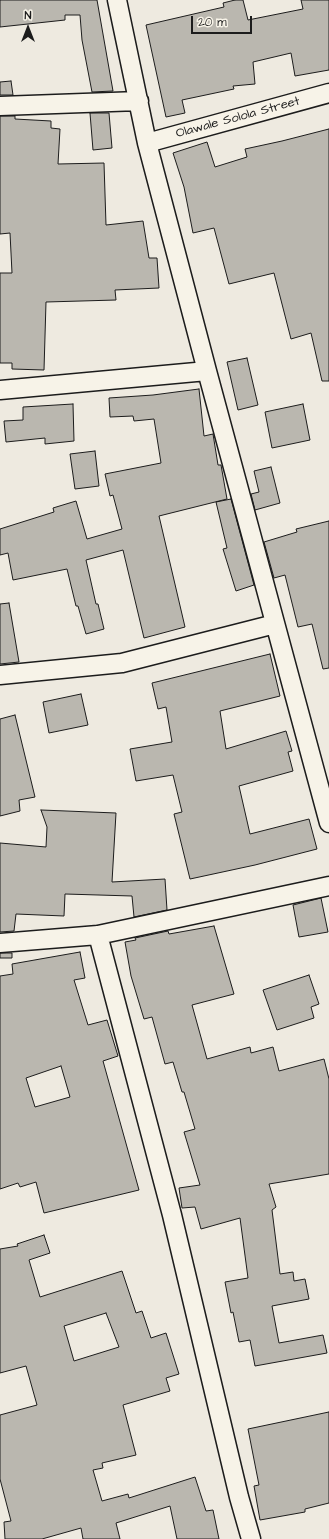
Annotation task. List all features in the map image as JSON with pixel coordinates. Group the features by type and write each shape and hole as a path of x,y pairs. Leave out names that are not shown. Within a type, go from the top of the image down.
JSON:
{"street":[{"path":"117,0 147,143 329,823"},
{"name":"Olawale Solola Street","path":"147,143 329,93"},
{"path":"0,106 139,101"},
{"path":"0,390 207,371"},
{"path":"0,676 122,663 275,624"},
{"path":"0,943 98,935 329,886"},
{"path":"98,935 172,1215 239,1496 251,1539"}],"building":[{"path":"0,0 97,0 113,91 92,92 82,40 80,15 65,15 65,20 0,27"},
{"path":"243,0 248,20 303,9 301,0 329,0 329,70 295,76 291,53 253,62 255,84 233,86 234,89 182,100 185,113 166,117 146,25 224,7 223,3"},
{"path":"11,81 13,95 0,95 0,82"},
{"path":"90,113 109,113 112,148 93,150"},
{"path":"0,116 15,116 15,119 51,121 51,128 60,129 58,164 104,163 106,225 143,221 149,258 157,258 159,288 115,290 116,300 46,302 44,370 12,369 12,363 0,363 0,273 12,273 10,233 0,234"},
{"path":"329,129 329,381 322,381 311,333 291,339 274,273 229,284 214,228 193,233 184,187 173,153 207,142 215,167 247,157 245,149"},
{"path":"247,358 258,405 238,410 227,362"},
{"path":"199,389 204,436 213,434 218,465 221,465 227,499 159,516 185,627 144,638 123,550 86,560 96,604 98,604 104,629 86,634 78,606 76,606 67,569 13,580 8,553 0,555 0,529 54,512 53,508 76,501 87,539 122,529 113,495 110,496 105,474 161,463 154,419 134,421 133,416 110,417 109,398 153,395"},
{"path":"73,404 74,441 45,444 45,438 6,442 4,421 23,420 23,407"},
{"path":"303,404 310,440 272,448 265,412"},
{"path":"95,451 99,486 75,489 70,454"},
{"path":"271,467 280,503 255,510 251,494 259,492 254,471"},
{"path":"231,499 254,585 236,591 223,549 227,548 216,502"},
{"path":"329,521 329,668 323,669 312,624 298,627 285,575 274,578 264,542 297,532 296,529"},
{"path":"9,603 19,662 0,664 0,604"},
{"path":"270,654 280,696 220,711 226,749 286,731 292,751 288,752 293,771 239,786 250,834 309,819 317,849 255,865 190,879 174,814 182,812 173,775 136,781 130,749 172,742 166,707 158,709 152,683"},
{"path":"81,694 88,725 49,733 43,702"},
{"path":"15,715 35,797 19,800 20,811 0,816 0,719"},
{"path":"41,810 116,813 112,882 165,879 167,910 134,917 132,896 65,894 64,916 16,914 14,931 0,932 0,843 46,847 47,827"},
{"path":"321,898 328,932 299,937 293,905"},
{"path":"214,926 234,994 192,1005 207,1059 250,1047 251,1053 273,1047 279,1071 324,1059 329,1079 329,1174 269,1184 276,1207 272,1210 280,1274 293,1272 294,1281 305,1279 309,1299 272,1306 279,1343 323,1335 327,1353 255,1366 250,1340 239,1342 233,1312 231,1313 225,1282 248,1278 240,1218 201,1229 195,1207 182,1208 179,1188 200,1185 184,1132 195,1129 173,1062 165,1064 152,1017 144,1019 131,976 125,942 136,940 135,938 168,931 169,934"},
{"path":"80,952 85,978 74,980 88,1025 107,1020 118,1056 103,1061 139,1190 44,1213 36,1182 20,1187 18,1183 0,1189 0,976 13,974 12,964","holes":["61,1066 70,1097 35,1107 26,1078"]},
{"path":"0,953 12,953 12,958 0,958"},
{"path":"309,975 319,1004 311,1007 314,1018 277,1030 263,990"},
{"path":"44,1235 50,1253 29,1260 40,1297 122,1271 136,1313 142,1311 151,1338 166,1333 179,1374 166,1378 170,1391 123,1405 136,1455 102,1463 103,1468 93,1470 102,1501 128,1494 129,1498 195,1477 206,1511 213,1510 219,1539 177,1539 170,1506 116,1523 120,1539 83,1539 81,1528 42,1539 5,1539 4,1522 11,1521 0,1479 0,1415 37,1405 26,1366 0,1373 0,1249 18,1246 17,1244","holes":["106,1313 119,1347 74,1361 64,1326"]},
{"path":"329,1412 329,1503 305,1509 305,1512 260,1520 254,1486 259,1485 248,1429"}]}
